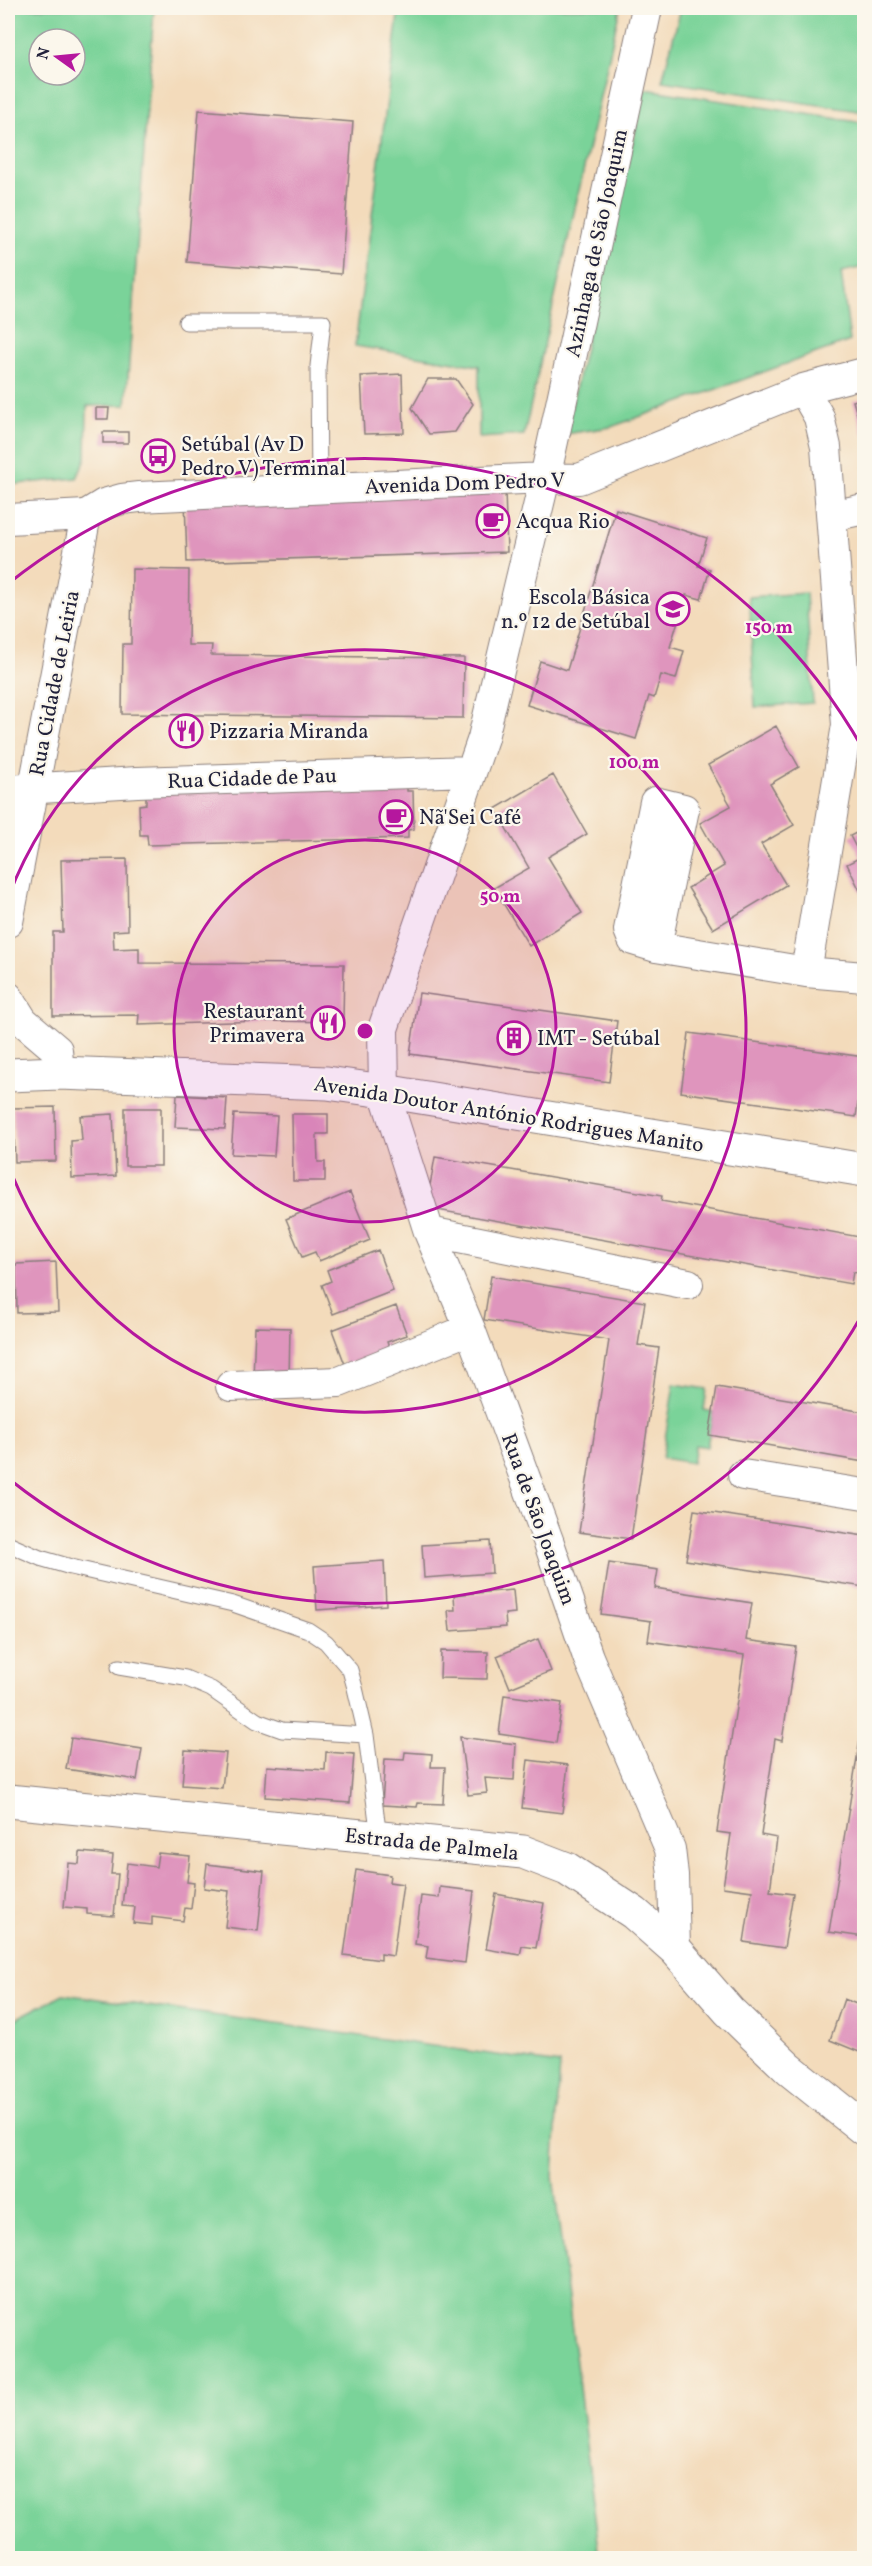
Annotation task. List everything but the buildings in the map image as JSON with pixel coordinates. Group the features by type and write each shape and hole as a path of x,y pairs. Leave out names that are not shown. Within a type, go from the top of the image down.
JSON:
{"street":[{"name":"Azinhaga de São Joaquim","path":"471,771 485,726 545,478 647,8"},
{"name":"Avenida Dom Pedro V","path":"86,515 104,504 122,499 545,478 579,480 803,389 864,373"},
{"path":"803,389 816,410 822,426 832,516 847,725 806,972"},
{"path":"832,516 864,509"},
{"path":"8,519 86,515"},
{"name":"Rua Cidade de Leiria","path":"8,922 21,788 86,515"},
{"name":"Rua Cidade de Pau","path":"21,788 471,771"},
{"name":"Rua de São Joaquim","path":"471,771 383,1029 384,1090 429,1232 470,1329 549,1543 588,1657 670,1849 675,1949"},
{"path":"656,946 806,972 864,977"},
{"path":"8,997 23,1021 57,1050 59,1073"},
{"name":"Avenida Doutor António Rodrigues Manito","path":"8,1075 59,1073 327,1083 384,1090 864,1170"},
{"path":"429,1232 688,1284"},
{"path":"231,1386 339,1382 470,1329"},
{"path":"743,1475 864,1494"},
{"name":"Estrada de Palmela","path":"8,1801 524,1852 567,1869 634,1913 675,1949 746,2028 789,2069 864,2129"}],"lane":[{"path":"186,322 323,322 318,366 319,489"},
{"path":"8,1544 40,1558 71,1567 232,1604 308,1630 326,1642 350,1670 366,1735 379,1838"},
{"path":"119,1667 185,1678 211,1689 257,1721 282,1730 366,1735"}],"green space":[{"path":"8,8 154,8 126,405 87,406 86,458 77,478 8,485"},
{"path":"399,8 620,8 524,435 479,438 479,366 355,346"},
{"path":"681,8 864,8 864,112 662,81"},
{"path":"645,89 864,123 864,267 841,272 850,341 611,427 565,434"},
{"path":"806,593 813,703 755,707 749,597"},
{"path":"674,1384 707,1389 704,1410 713,1412 707,1447 695,1445 692,1463 662,1458"},
{"path":"63,1994 560,2064 553,2176 600,2558 8,2558 8,2023"}],"place":[{"name":"Setúbal (Av D Pedro V) Terminal","path":"158,456"},
{"name":"Acqua Rio","path":"493,521"},
{"name":"Escola Básica n.º 12 de Setúbal","path":"673,609"},
{"name":"Pizzaria Miranda","path":"186,731"},
{"name":"Nã'Sei Café","path":"396,817"},
{"name":"Restaurant Primavera","path":"328,1023"},
{"name":"IMT - Setúbal","path":"514,1038"}]}
